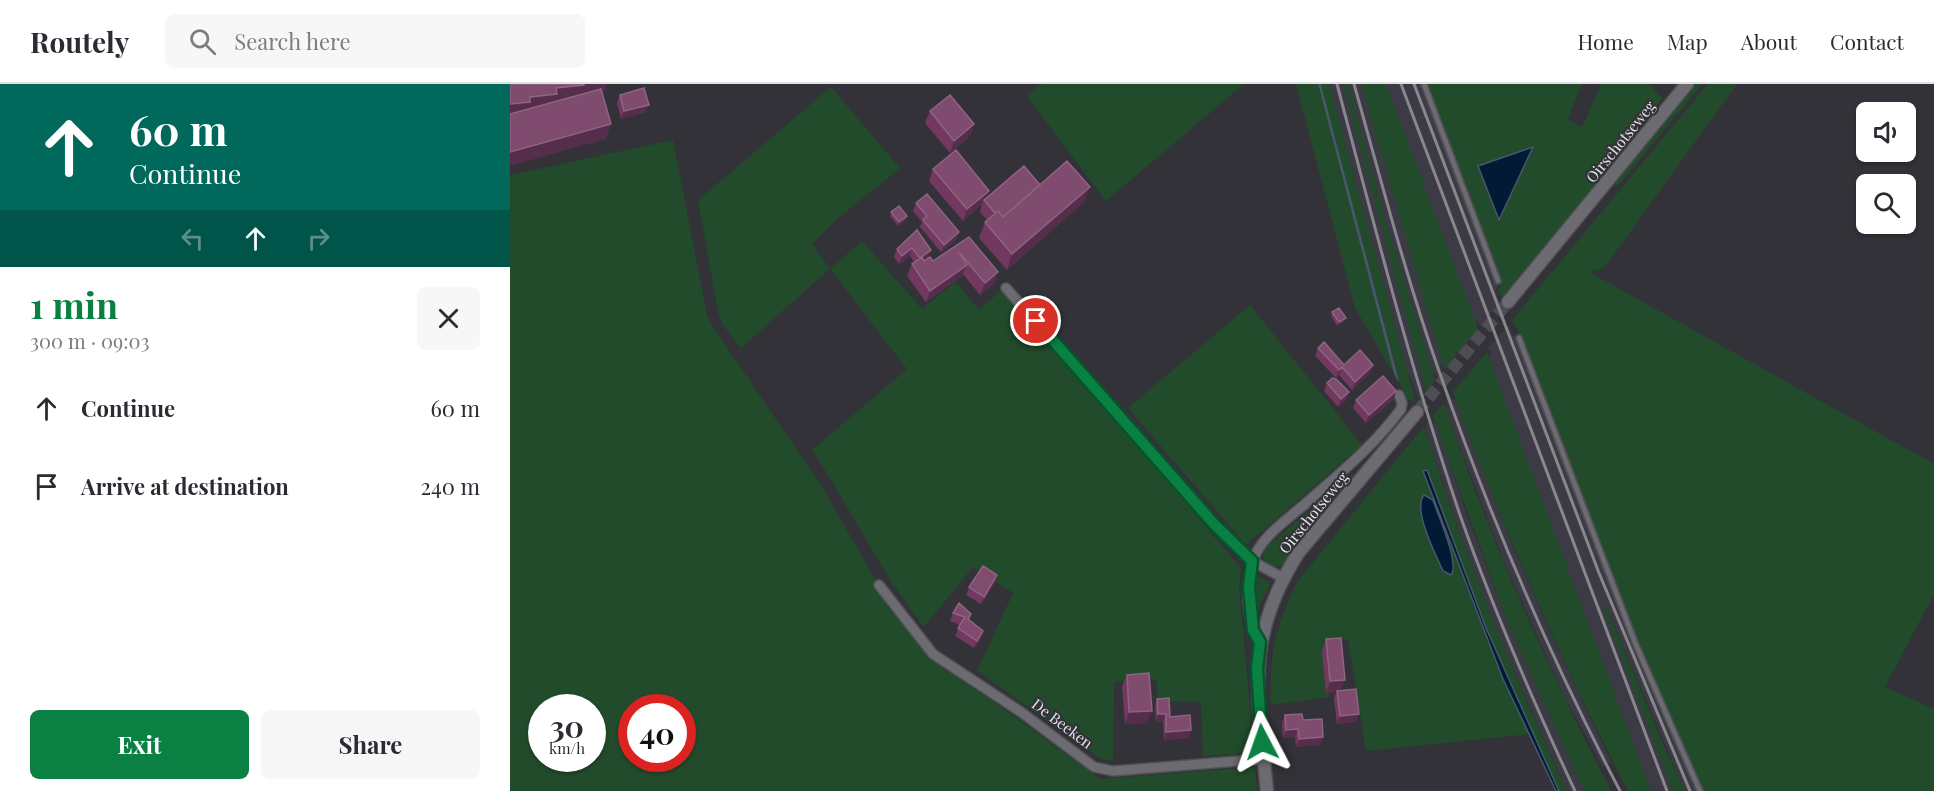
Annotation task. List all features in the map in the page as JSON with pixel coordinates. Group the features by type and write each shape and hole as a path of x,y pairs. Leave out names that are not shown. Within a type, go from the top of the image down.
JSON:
{"street":[{"name":"Oirschotseweg","path":"1508,302 1687,84"},
{"path":"1006,288 1214,524 1252,561 1283,578"},
{"path":"1260,642 1253,630 1249,586 1252,561 1259,548 1272,533 1355,461 1380,435 1402,406 1399,395"},
{"name":"Oirschotseweg","path":"1267,791 1268,757 1257,669 1260,642 1269,607 1299,552 1417,412"},
{"name":"De Beeken","path":"879,585 933,654 1021,712 1094,767 1113,771 1268,757"}],"lane":[{"path":"1424,84 1498,281"},
{"path":"1519,338 1636,645 1700,791"}],"shaded area":[{"path":"1329,84 1422,84 1498,288 1495,290 1500,302 1480,326 1478,321 1476,322 1478,330 1445,368 1440,364 1442,371 1437,377 1433,373 1435,381 1426,391 1422,386 1424,393 1419,399 1406,367"},
{"path":"1509,325 1635,646 1698,791 1685,791 1607,608 1604,609 1673,791 1651,791 1488,357 1491,356 1488,348"},
{"path":"1450,394 1452,400 1455,399 1516,554 1611,762 1603,767 1565,698 1503,559 1445,408 1448,407 1445,400"},
{"path":"1432,418 1433,423 1436,422 1467,515 1506,618 1584,791 1567,791 1494,625 1426,431 1426,424"}],"green space":[{"path":"1041,84 1244,84 1106,201 1027,96"},
{"path":"1296,84 1319,84 1395,374 1399,379 1320,84 1329,84 1416,403 1405,399 1402,395 1405,393 1355,308"},
{"path":"1343,84 1348,84 1383,212 1435,379 1426,391"},
{"path":"1361,84 1386,84 1478,328 1444,369"},
{"path":"1426,84 1582,84 1568,119 1582,128 1601,84 1649,84 1662,98 1604,176 1502,300 1498,289 1502,285"},
{"path":"1693,84 1702,84 1618,186 1614,183"},
{"path":"1708,84 1737,84 1604,268 1589,272 1934,464 1934,594 1885,687 1934,709 1934,791 1702,791 1638,645 1520,334 1512,320"},
{"path":"831,87 900,168 836,220 812,244 830,269 741,348 723,325 718,312 698,200"},
{"path":"673,140 707,315 711,324 821,485 876,581 887,605 931,660 997,704 1100,779 1255,767 1257,791 510,791 510,175"},
{"path":"862,241 922,309 955,282 979,309 1003,289 1241,568 1239,587 1254,753 1203,756 1201,701 1158,701 1156,679 1114,682 1113,761 1101,759 977,671 1013,593 973,567 924,627 893,584 812,450 907,369 830,269"},
{"path":"1250,305 1362,445 1246,545 1128,408"},
{"path":"1487,352 1651,791 1628,791 1604,744 1536,598 1455,399 1453,392"},
{"path":"1444,403 1480,503 1520,601 1611,791 1584,791 1506,618 1433,416"},
{"path":"1424,426 1455,519 1490,611 1567,791 1559,791 1486,628 1426,470 1423,471 1503,679 1530,734 1366,751 1348,640 1325,642 1329,697 1271,705 1271,671 1275,642 1283,613 1297,582"},
{"path":"1357,470 1284,565 1275,567 1264,560 1262,551"},
{"path":"1253,575 1269,581 1270,585 1255,615 1250,586"},
{"path":"1607,608 1662,742 1685,791 1673,791 1603,609"}],"water":[{"path":"1320,84 1398,380 1395,374"},
{"path":"1533,147 1499,220 1478,166"},
{"path":"1427,470 1486,628 1559,791 1556,791 1503,679 1423,471"},
{"path":"1424,495 1433,500 1451,550 1453,569 1451,575 1443,571 1426,532 1421,511"}],"building":[{"path":"510,84 584,85 556,88 557,94 530,97 530,102 510,104"},
{"path":"644,88 649,105 624,111 620,95"},
{"path":"601,89 611,124 510,152 510,114"},
{"path":"950,95 974,124 954,141 930,111"},
{"path":"956,150 989,191 967,209 933,169"},
{"path":"1067,161 1090,187 1012,254 985,222 998,211 1003,217"},
{"path":"1024,166 1040,185 1003,217 998,211 995,213 984,200"},
{"path":"927,194 959,232 944,245 923,220 927,216 916,203"},
{"path":"899,206 907,216 899,222 891,212"},
{"path":"917,230 931,250 920,258 912,248 902,256 897,249"},
{"path":"969,237 998,272 985,283 959,252 967,265 930,291 912,264 922,257 924,261 930,257 933,261"},
{"path":"1339,308 1346,318 1339,322 1332,312"},
{"path":"1324,342 1344,365 1360,350 1373,365 1355,382 1342,367 1339,370 1318,348"},
{"path":"1383,376 1396,391 1369,415 1356,400"},
{"path":"1332,378 1349,392 1341,399 1327,383"},
{"path":"983,566 997,575 984,597 969,587"},
{"path":"959,603 971,614 968,619 983,631 977,641 958,628 965,617 953,613"},
{"path":"1341,638 1345,680 1330,681 1326,639"},
{"path":"1149,673 1152,711 1129,712 1127,675"},
{"path":"1356,689 1359,714 1340,716 1337,691"},
{"path":"1169,698 1170,717 1190,715 1191,730 1166,732 1166,714 1158,714 1157,699"},
{"path":"1302,714 1303,720 1322,719 1323,737 1299,739 1298,729 1286,730 1285,715"}],"tunnel":[{"path":"1417,412 1508,302"}],"railway":[{"path":"1337,84 1410,355 1442,462 1486,585 1575,791"},
{"path":"1354,84 1394,228 1458,425 1545,636 1620,791"},
{"path":"1401,84 1667,791"},
{"path":"1414,84 1599,573 1690,791"}],"route":[{"path":"1036,321 1214,524 1252,561 1249,586 1253,630 1260,642 1257,669 1262,742"}]}
